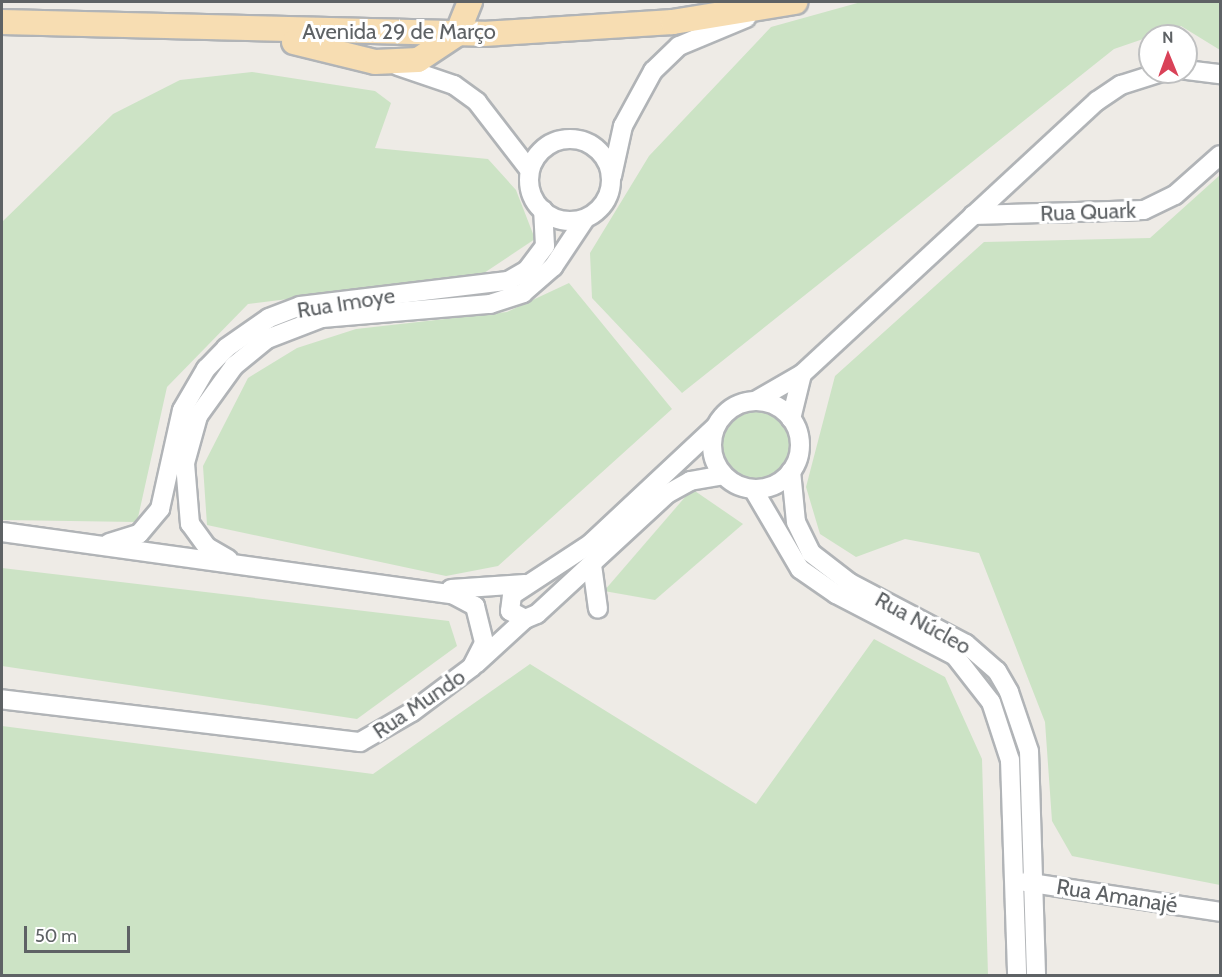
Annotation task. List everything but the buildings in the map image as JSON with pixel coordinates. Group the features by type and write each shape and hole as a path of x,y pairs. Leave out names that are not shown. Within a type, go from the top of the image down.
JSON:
{"main road":[{"name":"Avenida 29 de Março","path":"2,22 175,29 464,20 673,22 790,3"},
{"path":"175,29 300,43 393,64 431,55 464,20"}],"street":[{"path":"393,64 454,85 477,102 528,168 530,188 543,210 562,220 585,219 606,202 623,126 653,71 680,46 790,3"},
{"path":"1198,71 1221,74"},
{"name":"Rua Quark","path":"755,401 802,374 1097,101 1121,85 1138,80"},
{"path":"528,168 551,143 578,139 601,152 612,176"},
{"name":"Rua Quark","path":"973,215 1144,210 1175,195 1221,155"},
{"path":"1014,180 1016,202 1024,214"},
{"name":"Rua Imoye","path":"88,545 127,540 150,526 164,497 182,410 206,369 244,334 269,318 309,304 508,281 527,270 545,246 543,210"},
{"name":"Rua Imoye","path":"235,563 196,534 184,492 184,463 198,417 234,366 267,339 322,318 490,304 523,293 553,267 585,219"},
{"path":"791,419 802,374"},
{"path":"472,667 525,619 592,565 679,485 723,475 753,489 778,483 791,471 800,442 791,419 782,409 755,401 732,409 716,427 590,544 512,595 508,605 515,616 525,619"},
{"path":"716,427 712,452 723,475"},
{"name":"Rua Núcleo","path":"791,471 796,522 811,554 850,583 966,645 997,672 1009,692 1029,751 1035,883 1036,975"},
{"name":"Rua Núcleo","path":"753,489 800,569 836,594 955,656 991,702 1010,760 1017,975"},
{"name":"Rua Mundo","path":"2,532 425,589 475,606 482,619 484,643 472,667 372,738 350,743 2,699"},
{"path":"592,565 598,609"},
{"path":"425,589 532,583"},
{"name":"Rua Amanajé","path":"1014,880 1221,912"}],"green space":[{"path":"861,2 1220,2 1220,50 1198,36 1198,24 1138,24 1138,41 1114,49 682,393 592,298 590,253 649,156 771,27"},
{"path":"252,72 375,91 391,103 375,148 488,159 516,190 535,239 481,275 248,304 167,387 137,522 2,520 2,222 113,114 180,80"},
{"path":"1220,175 1220,885 1072,856 1052,821 1045,722 979,553 905,539 856,557 820,534 806,487 835,376 984,242 1150,238"},
{"path":"569,283 672,409 498,566 446,576 207,525 203,466 248,378 297,348 356,329 507,312"},
{"path":"762,409 775,415 784,424 788,430 790,444 788,458 780,469 769,477 748,479 730,469 722,458 720,437 730,419 741,411"},
{"path":"692,489 743,524 655,600 604,591"},
{"path":"2,568 449,621 457,646 357,719 2,666"},
{"path":"874,639 945,677 982,759 988,975 2,975 2,726 373,774 530,664 756,804"}]}
